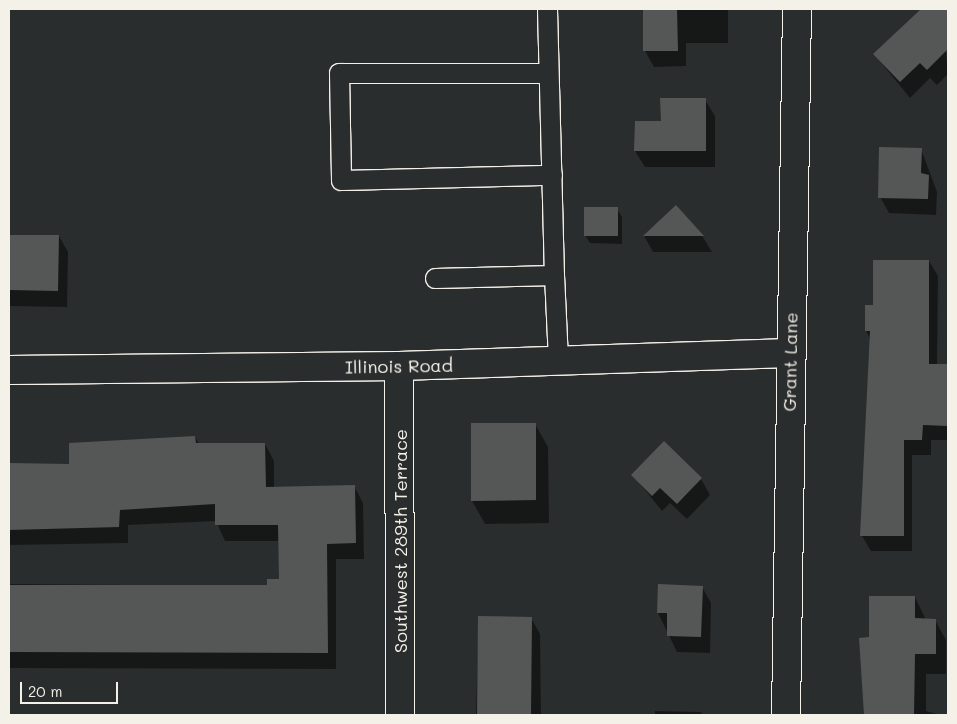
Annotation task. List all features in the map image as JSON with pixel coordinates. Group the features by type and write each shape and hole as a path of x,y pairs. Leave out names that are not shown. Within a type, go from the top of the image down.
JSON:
{"street":[{"name":"Grant Lane","path":"786,715 790,353 797,9"},
{"name":"Illinois Road","path":"9,370 399,366 790,353"},
{"name":"Southwest 289th Terrace","path":"399,366 400,715"}],"lane":[{"path":"547,9 558,361"},
{"path":"548,73 339,73 341,180 552,175"},
{"path":"435,278 554,275"}],"building":[{"path":"643,9 677,9 678,51 643,51"},
{"path":"921,9 948,9 948,49 927,70 920,63 900,82 873,54"},
{"path":"660,98 706,98 706,151 634,151 635,121 661,121"},
{"path":"879,147 922,148 921,173 929,175 928,199 878,198"},
{"path":"676,205 704,236 643,236"},
{"path":"584,207 618,207 618,236 584,236"},
{"path":"9,235 59,235 58,291 9,290"},
{"path":"873,260 929,260 929,364 948,364 948,426 923,425 922,440 904,440 904,536 860,536 870,331 865,331 865,305 873,305"},
{"path":"471,423 536,423 536,500 471,501"},
{"path":"195,436 196,443 265,443 266,487 355,485 356,543 327,544 328,653 9,652 9,585 267,585 267,579 279,579 278,525 215,525 215,504 120,510 119,527 9,530 9,463 69,464 69,443"},
{"path":"664,441 702,478 677,504 660,488 652,496 631,475"},
{"path":"658,584 703,586 701,637 667,636 667,613 657,613"},
{"path":"869,596 915,596 915,618 936,619 936,654 915,654 914,715 864,715 859,638 869,637"},
{"path":"478,616 532,617 531,715 477,715"}]}
